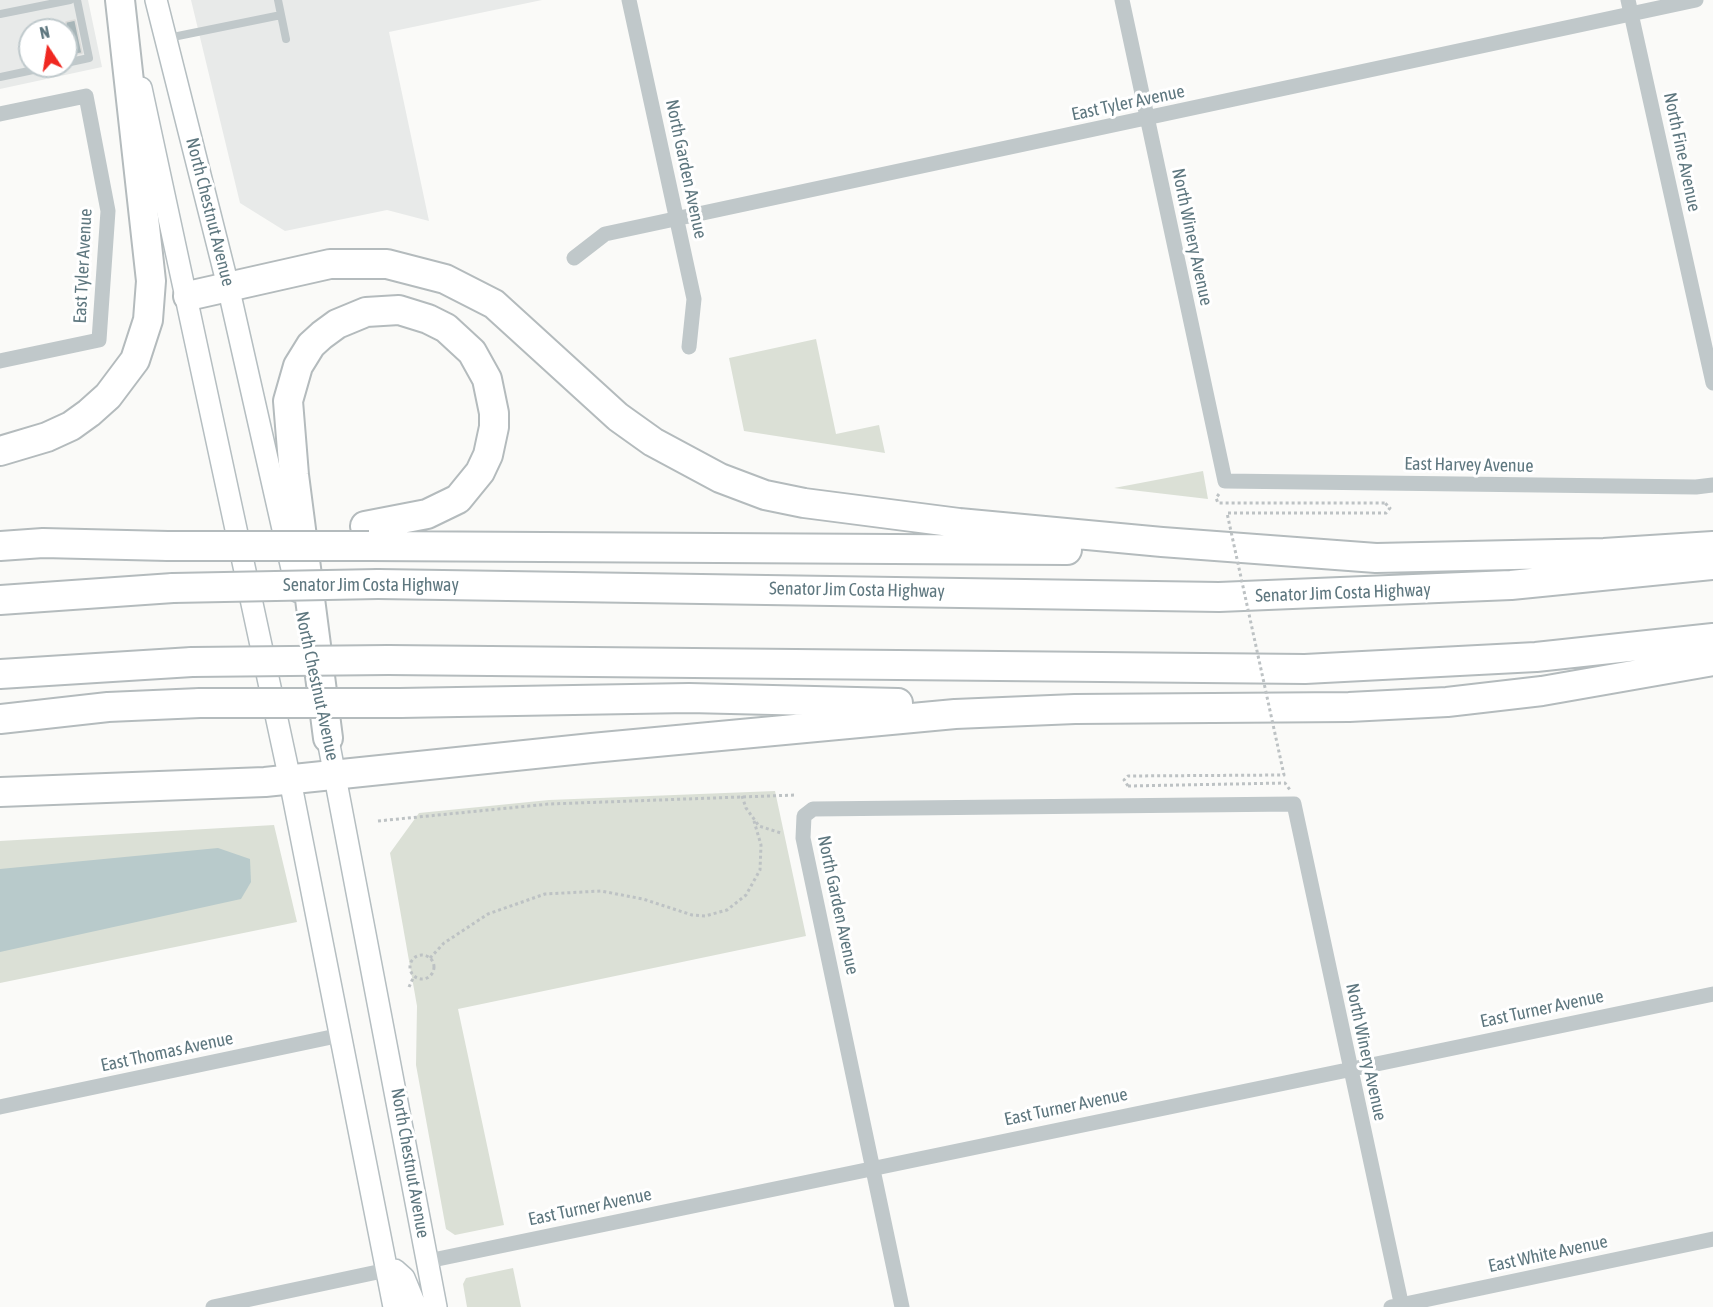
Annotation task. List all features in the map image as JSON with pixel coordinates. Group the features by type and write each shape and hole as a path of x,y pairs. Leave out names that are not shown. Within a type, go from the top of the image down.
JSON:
{"highway":[{"path":"0,451 47,437 71,426 108,396 135,360 148,320 152,281 120,0"},
{"path":"188,296 308,268 349,264 387,264 445,279 494,304 618,417 653,442 720,478 784,499 959,523 1294,554"},
{"path":"328,738 291,454 288,401 298,366 311,345 322,335 337,324 359,315 399,310 428,319 446,328 472,352 487,379 494,413 494,427 488,455 480,472 458,499 427,514 367,536"},
{"path":"0,546 43,543 367,536 1448,558 1604,553 1713,546"},
{"name":"Senator Jim Costa Highway","path":"0,600 173,588 378,584 1219,597 1511,585 1713,565"},
{"path":"0,674 192,662 388,660 1305,669 1536,657 1713,638"},
{"path":"0,792 290,780 955,714 1075,709 1349,707 1447,702 1552,690 1713,660"},
{"path":"0,719 108,707 200,703 400,703 689,698 1075,709"}],"main road":[{"path":"120,0 188,296 290,780 394,1307"},
{"name":"North Chestnut Avenue","path":"156,0 228,286 336,774 436,1307"},
{"path":"387,1270 395,1270 404,1278 416,1307"}],"street":[{"name":"North Garden Avenue","path":"629,0 694,299 689,347"},
{"name":"North Winery Avenue","path":"1122,0 1225,481"},
{"name":"East Tyler Avenue","path":"574,258 605,234 1147,119 1630,7 1696,0"},
{"name":"North Fine Avenue","path":"1630,7 1713,383"},
{"name":"East Tyler Avenue","path":"0,114 86,96 108,211 99,340 0,361"},
{"name":"East Harvey Avenue","path":"1225,481 1696,487 1713,484"},
{"name":"North Garden Avenue","path":"902,1307 803,838 804,816 813,809 824,807 1294,804"},
{"name":"North Winery Avenue","path":"1294,804 1398,1306"},
{"name":"East Turner Avenue","path":"428,1261 1713,994"},
{"name":"East Thomas Avenue","path":"0,1107 341,1035"},
{"name":"East White Avenue","path":"1398,1306 1713,1239"},
{"path":"213,1307 387,1270"}],"lane":[{"path":"0,14 70,0"},
{"path":"77,0 89,58 78,60"},
{"path":"278,0 286,39"},
{"path":"167,39 281,15"},
{"path":"0,77 18,73"}],"path":[{"path":"1225,481 1216,498 1218,503 1385,503 1390,508 1386,513 1227,513 1284,775 1128,776 1124,780 1128,786 1285,783 1290,788 1294,804"},
{"path":"378,821 549,804 796,795"},
{"path":"430,958 444,943 488,914 545,894 601,891 643,899 692,915 705,916 727,910 746,895 760,870 761,845 754,821 742,796"},
{"path":"754,821 759,826 781,833"},
{"path":"423,955 430,958 434,969 430,976 424,979 414,976 410,969 413,959 423,955"},
{"path":"409,987 414,976"}],"shaded area":[{"path":"0,0 88,0 102,67 78,72 78,18 18,18 18,78 51,78 0,89"},
{"path":"191,0 542,0 389,32 429,221 387,210 285,231 240,203"},
{"path":"816,339 836,434 879,425 885,453 744,431 729,358"},
{"path":"1203,471 1208,499 1114,488"},
{"path":"775,791 806,936 458,1009 504,1225 455,1235 446,1229 416,1065 417,1006 390,853 419,813 549,800"},
{"path":"274,825 297,922 0,983 0,841"},
{"path":"218,848 250,859 251,882 241,899 0,952 0,869"},
{"path":"513,1268 521,1307 467,1307 463,1284 466,1278"}],"building":[{"path":"78,34 82,53 78,54"}]}
